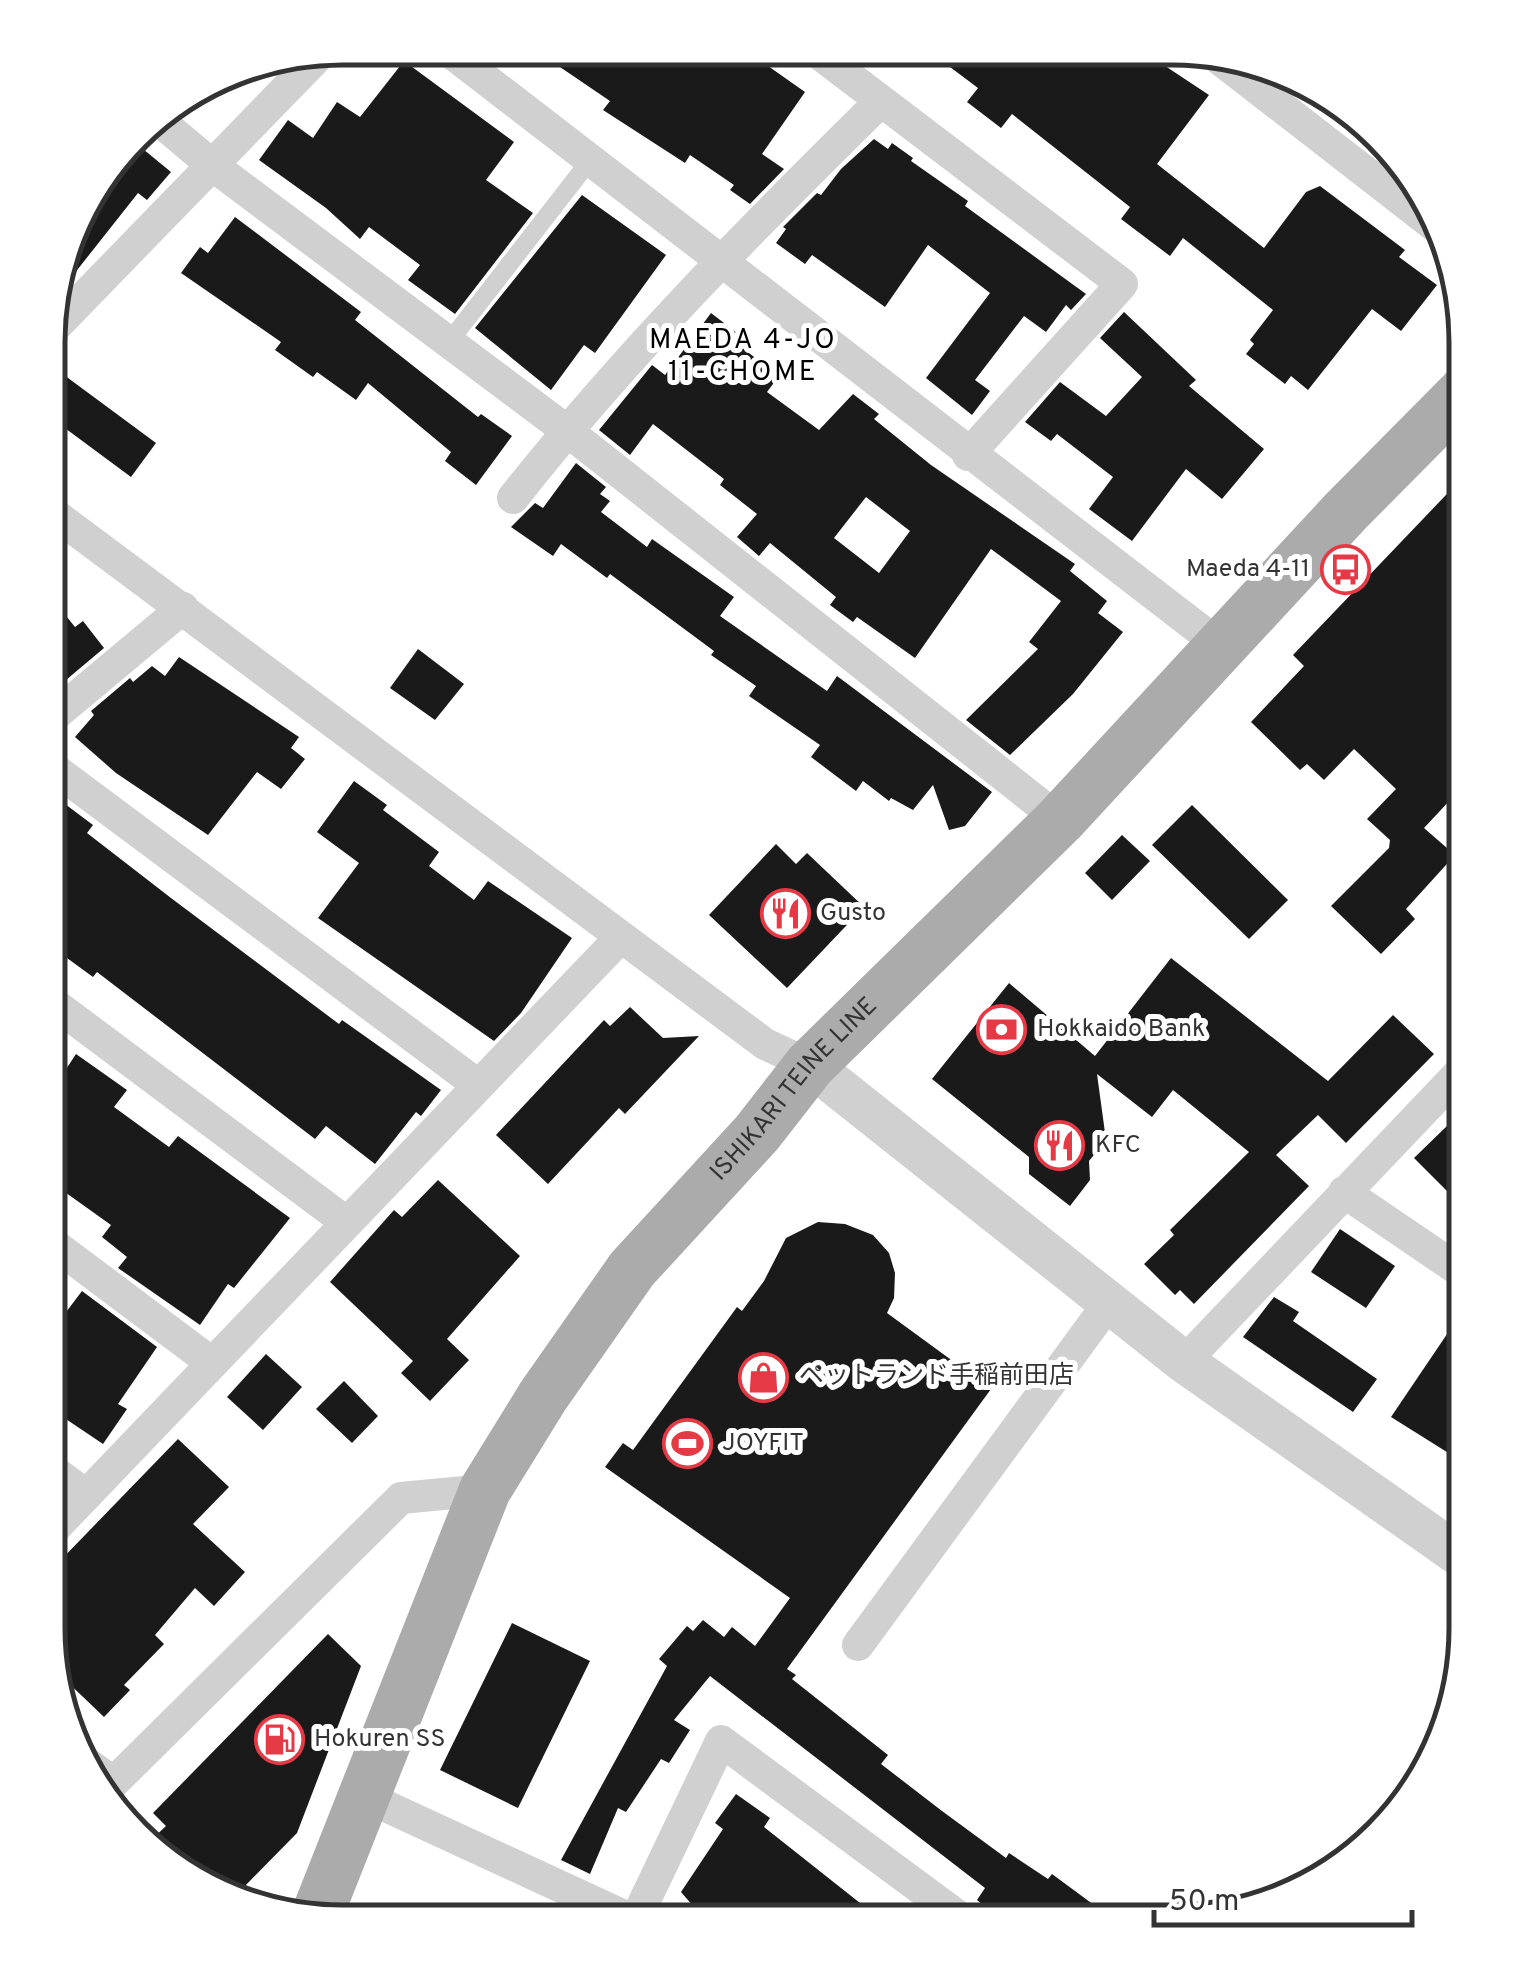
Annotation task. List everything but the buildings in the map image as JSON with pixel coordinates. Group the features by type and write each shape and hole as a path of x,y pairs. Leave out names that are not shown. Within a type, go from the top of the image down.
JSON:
{"main road":[{"name":"ISHIKARI TEINE LINE","path":"321,1904 485,1490 542,1396 632,1269 757,1133 810,1065 1060,820 1346,511 1449,407"}],"street":[{"path":"467,65 721,258 968,455 1221,646"},
{"path":"833,65 1122,284 968,455"},
{"path":"67,304 212,166 308,67"},
{"path":"1237,73 1415,211"},
{"path":"513,498 566,430 721,258 880,102"},
{"path":"167,128 212,166 566,430 1060,820"},
{"path":"65,522 764,1044 810,1065 1184,1362 1448,1547"},
{"path":"65,707 183,608"},
{"path":"65,777 478,1084"},
{"path":"65,1517 620,938"},
{"path":"65,1012 346,1222"},
{"path":"1184,1362 1448,1084"},
{"path":"1344,1192 1448,1263"},
{"path":"65,1253 212,1362"},
{"path":"858,1644 1108,1304"},
{"path":"65,1480 86,1495"},
{"path":"112,1783 401,1498 485,1490"},
{"path":"643,1905 721,1740 943,1905"},
{"path":"364,1796 600,1905"}],"lane":[{"path":"449,342 591,159"}],"place":[{"name":"Maeda 4-11","path":"1345,570"},
{"name":"Gusto","path":"785,914"},
{"name":"Hokkaido Bank","path":"1002,1030"},
{"name":"KFC","path":"1060,1146"},
{"name":"ペットランド手稲前田店","path":"764,1377"},
{"name":"JOYFIT","path":"687,1444"},
{"name":"Hokuren SS","path":"279,1740"}],"district":[{"name":"MAEDA 4-JO 11-CHOME","path":"743,357"}]}
